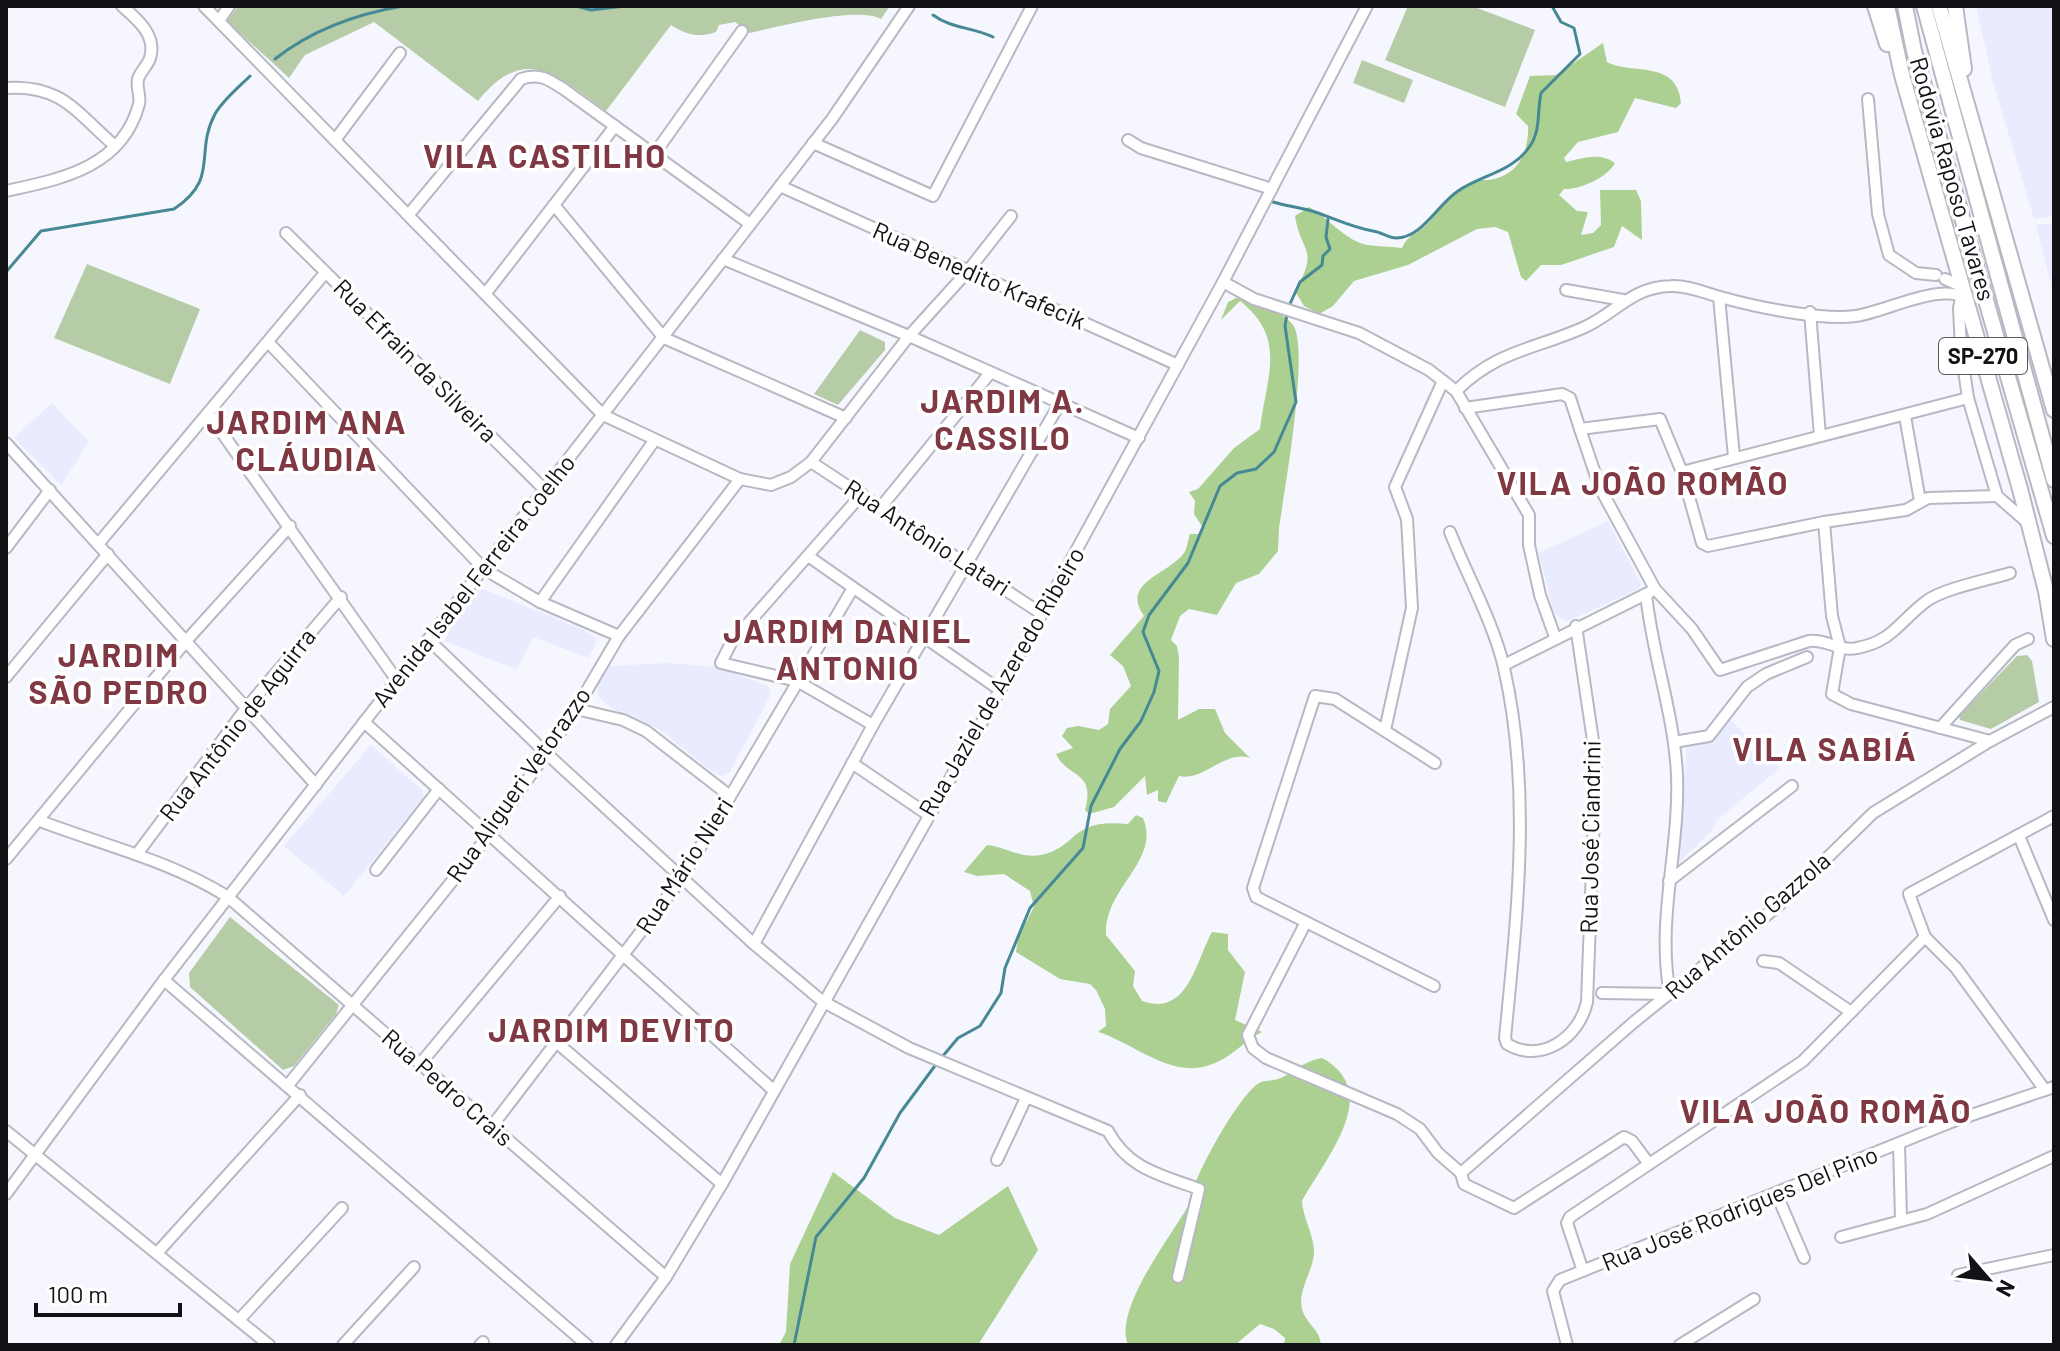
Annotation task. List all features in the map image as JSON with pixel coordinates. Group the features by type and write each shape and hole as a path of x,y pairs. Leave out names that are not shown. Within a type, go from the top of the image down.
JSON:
{"highway":[{"path":"1875,6 1892,61 1902,75"},
{"name":"SP-270","path":"1887,6 1902,75 1950,237 2046,591 2054,639"},
{"name":"Rodovia Raposo Tavares","path":"1905,6 1914,51 2054,536"},
{"name":"Rodovia Raposo Tavares","path":"1924,6 2054,480"},
{"name":"SP-270","path":"1939,6 2054,410"},
{"path":"1955,6 1970,113"}],"street":[{"path":"6,191 65,179 97,163 115,146 140,101 138,79 150,58 151,44 143,26 122,6"},
{"path":"204,6 410,213 603,415 740,479 771,485 791,477 811,462 909,336 967,272 1011,216"},
{"path":"219,21 229,6"},
{"name":"Avenida Isabel Ferreira Coelho","path":"6,1194 164,980 813,143 909,6"},
{"path":"813,143 933,196 1032,6"},
{"name":"Rua Jaziel de Azeredo Ribeiro","path":"616,1345 666,1277 722,1184 772,1089 1000,690 1223,282 1367,6"},
{"path":"655,153 742,31"},
{"path":"335,140 400,53"},
{"path":"410,213 521,79 532,75 546,78 655,153 750,224"},
{"path":"6,88 32,86 55,93 115,146"},
{"path":"1868,99 1878,214 1889,255 1916,273 1940,277 1964,293"},
{"path":"486,293 615,126"},
{"path":"1128,140 1141,148 1272,189"},
{"name":"Rua Benedito Krafecik","path":"780,186 1178,365"},
{"path":"554,205 664,338 846,418"},
{"name":"Rua Efrain da Silveira","path":"286,233 544,489"},
{"path":"1940,277 1949,258 1950,237"},
{"path":"723,259 909,336 1139,438"},
{"path":"99,543 325,273"},
{"path":"1940,277 1948,292"},
{"path":"1223,282 1281,309 1359,333 1456,391 1529,515 1529,545 1540,595 1555,637"},
{"path":"1456,391 1476,372 1501,356 1584,327 1615,311 1631,294 1670,286 1754,306 1854,317 1948,292 1964,293"},
{"path":"1566,290 1623,300"},
{"path":"1964,293 1961,350 1968,398 1997,496 2028,523"},
{"path":"1719,297 1734,457"},
{"path":"1810,312 1820,436"},
{"path":"268,342 484,569 540,602 619,636"},
{"path":"881,507 990,373"},
{"path":"1385,730 1412,608 1407,519 1395,487 1443,381"},
{"path":"1465,408 1562,394 1570,398 1600,488 1651,591 1677,777 1664,945 1670,994 1602,993 1587,988"},
{"path":"1682,472 1968,398"},
{"path":"754,944 873,725 1060,403"},
{"path":"208,413 341,597 396,679"},
{"path":"1905,416 1920,501"},
{"path":"1580,429 1657,418 1663,421 1704,546 1824,522 1906,510 1920,501 1953,495 1997,496"},
{"path":"540,602 654,441"},
{"path":"6,443 316,785"},
{"name":"Rua Antônio Latari","path":"811,462 1042,614"},
{"name":"Rua Aligueri Vetorazzo","path":"289,1084 490,834 576,709 619,636 740,479"},
{"path":"6,548 50,490"},
{"path":"862,494 731,643 721,663 797,681 873,725"},
{"path":"1824,522 1832,616 1840,647 1831,690 1834,697 1990,741"},
{"path":"6,859 187,640 290,526"},
{"path":"1450,532 1504,665 1522,786 1518,919 1505,1038 1507,1044 1519,1049 1548,1050 1573,1030 1587,1002 1602,993"},
{"path":"6,677 108,554"},
{"path":"808,556 1000,690"},
{"path":"1651,591 1692,629 1720,670 1809,641 1822,640 1854,649 1882,641 1899,629 1928,599 2010,573"},
{"name":"Rua Mário Nieri","path":"492,1126 682,878 853,588"},
{"path":"1504,665 1576,626 1651,591"},
{"name":"Rua Antônio de Aguirra","path":"137,854 247,707 341,597"},
{"name":"Rua José Ciandrini","path":"1576,626 1596,761 1587,1002"},
{"path":"1940,728 2015,645 2028,639"},
{"path":"429,640 682,878 822,1001 885,1037 1108,1131 1117,1149 1135,1166 1199,1189 1178,1277"},
{"path":"1674,742 1709,736 1747,687 1766,674 1807,657"},
{"path":"1434,986 1256,897 1253,888 1315,696 1335,699 1435,763"},
{"name":"Rua Antônio Gazzola","path":"1461,1173 1778,906 1873,813 1990,741 2054,707"},
{"path":"576,709 623,720 646,731 730,796"},
{"path":"364,722 772,1089"},
{"path":"852,763 927,814"},
{"path":"1669,881 1792,786"},
{"path":"376,870 439,789"},
{"path":"2050,1089 1956,968 1925,937 1910,898 1912,890 1967,865 2054,816"},
{"name":"Rua Pedro Crais","path":"40,821 137,854 196,878 228,897 666,1277"},
{"path":"2019,836 2054,920"},
{"path":"420,1064 560,896"},
{"path":"1306,922 1248,1035 1253,1048 1266,1058 1397,1114 1420,1129 1438,1153 1461,1173 1464,1184 1514,1208 1624,1137 1632,1141 1649,1164"},
{"path":"1583,1271 1568,1219 1803,1061 1925,937"},
{"path":"1763,961 1779,963 1851,1012"},
{"path":"164,980 289,1084 587,1345"},
{"path":"556,1042 722,1184"},
{"name":"Rua José Rodrigues Del Pino","path":"1567,1345 1553,1291 1560,1280 1777,1195 1951,1122 2050,1089"},
{"path":"157,1253 300,1095"},
{"path":"997,1160 1026,1098"},
{"path":"6,1131 269,1345"},
{"path":"1899,1145 1901,1219"},
{"path":"1841,1237 1927,1214 2054,1156"},
{"path":"1777,1195 1804,1258"},
{"path":"239,1320 342,1208"},
{"path":"1958,1275 2054,1255"},
{"path":"343,1345 414,1267"},
{"path":"1680,1345 1754,1299"}],"shaded area":[{"path":"1976,6 2054,6 2054,216 2034,219 1993,82"},
{"path":"2054,223 2054,296 2036,225"},
{"path":"52,403 89,442 61,485 14,438"},
{"path":"1608,521 1641,584 1639,589 1568,621 1562,619 1554,613 1539,553"},
{"path":"478,587 584,630 597,639 589,658 533,637 517,670 444,641"},
{"path":"669,663 719,667 768,686 771,694 730,772 721,776 707,768 659,729 609,707 599,696 596,685 607,666"},
{"path":"1726,716 1780,768 1717,820 1711,831 1676,866 1687,746 1713,740"},
{"path":"371,745 423,791 423,798 344,896 284,846"}],"green space":[{"path":"238,6 890,6 881,19 836,16 749,33 735,22 719,25 716,32 704,35 687,33 671,25 606,111 557,77 527,69 511,73 495,83 478,101 374,22 305,55 289,78 227,21"},
{"path":"1408,6 1472,6 1535,30 1505,107 1385,60"},
{"path":"1603,43 1607,62 1662,74 1678,89 1681,103 1676,108 1635,98 1618,132 1578,142 1564,158 1566,162 1604,158 1615,163 1606,174 1592,182 1564,189 1559,195 1577,211 1588,212 1581,235 1593,233 1601,225 1600,190 1636,190 1641,201 1642,240 1622,226 1614,247 1561,265 1541,265 1526,281 1521,277 1508,232 1495,227 1477,229 1408,265 1354,281 1333,306 1319,314 1304,306 1295,291 1308,258 1295,216 1309,207 1355,241 1402,248 1407,239 1426,225 1461,189 1475,181 1503,176 1516,166 1525,151 1528,126 1516,114 1530,76 1556,75"},
{"path":"1362,60 1413,80 1404,103 1353,83"},
{"path":"87,264 200,309 170,384 54,338"},
{"path":"1238,297 1282,315 1293,325 1297,339 1297,391 1278,551 1259,574 1236,583 1217,615 1189,609 1180,616 1171,640 1177,646 1179,657 1178,720 1199,709 1215,709 1225,733 1250,758 1232,758 1197,774 1179,776 1166,803 1158,801 1158,790 1147,795 1145,776 1114,807 1089,814 1085,810 1087,788 1084,781 1067,768 1056,754 1073,748 1062,736 1067,728 1078,726 1099,730 1108,724 1110,709 1131,686 1123,666 1110,655 1144,616 1138,604 1138,595 1149,580 1184,553 1190,534 1199,534 1203,528 1194,514 1195,501 1189,492 1198,489 1234,448 1260,429 1269,376 1269,344 1255,315 1240,301 1221,320 1228,302"},
{"path":"860,330 885,342 885,350 838,405 814,394"},
{"path":"2027,655 2032,661 2039,702 1991,729 1960,720 1959,716 2017,656"},
{"path":"1136,815 1143,818 1145,848 1113,903 1106,935 1135,971 1133,986 1142,1001 1158,1004 1170,1001 1188,984 1212,932 1228,934 1228,950 1245,972 1235,1020 1262,1032 1221,1060 1199,1068 1169,1064 1098,1032 1106,1026 1105,1009 1090,984 1060,979 1016,952 1018,937 1034,907 1030,891 1004,874 977,876 964,872 987,845 1027,855 1041,855 1063,846 1085,829 1109,823 1128,824"},
{"path":"230,917 339,1005 336,1014 294,1066 283,1070 190,987 189,973"},
{"path":"1322,1058 1340,1072 1348,1088 1349,1107 1335,1145 1302,1201 1314,1250 1301,1304 1321,1345 1284,1345 1285,1338 1274,1329 1260,1324 1235,1345 1128,1345 1126,1330 1136,1293 1188,1206 1206,1160 1239,1104 1259,1083 1278,1079"},
{"path":"833,1172 895,1218 939,1235 1008,1186 1038,1250 978,1345 779,1345 786,1332 790,1264"}],"waterway":[{"path":"275,59 304,39 336,24 403,6"},
{"path":"576,6 591,10 625,6"},
{"path":"684,6 694,6"},
{"path":"1273,202 1391,237 1414,233 1450,197 1515,162 1530,146 1537,127 1541,93 1580,54 1574,28 1561,22 1552,6"},
{"path":"933,15 993,37"},
{"path":"6,272 41,231 174,209 188,198 202,176 206,141 215,114 250,76"},
{"path":"1289,306 1300,282 1322,265 1323,256 1330,249 1326,237 1328,219"},
{"path":"794,1345 816,1237 864,1178 900,1113 937,1063 958,1038 980,1026 1001,993 1005,968 1030,908 1083,848 1091,806 1120,749 1141,721 1154,692 1159,671 1143,632 1149,615 1188,563 1220,486 1237,473 1256,469 1274,452 1296,402 1285,326 1287,314"}],"district":[{"name":"VILA CASTILHO","path":"545,157"},
{"name":"JARDIM A. CASSILO","path":"1003,420"},
{"name":"JARDIM ANA CLÁUDIA","path":"307,442"},
{"name":"VILA JOÃO ROMÃO","path":"1643,484"},
{"name":"JARDIM DANIEL ANTONIO","path":"848,650"},
{"name":"JARDIM SÃO PEDRO","path":"119,674"},
{"name":"VILA SABIÁ","path":"1825,750"},
{"name":"JARDIM DEVITO","path":"612,1031"},
{"name":"VILA JOÃO ROMÃO","path":"1826,1112"}]}
